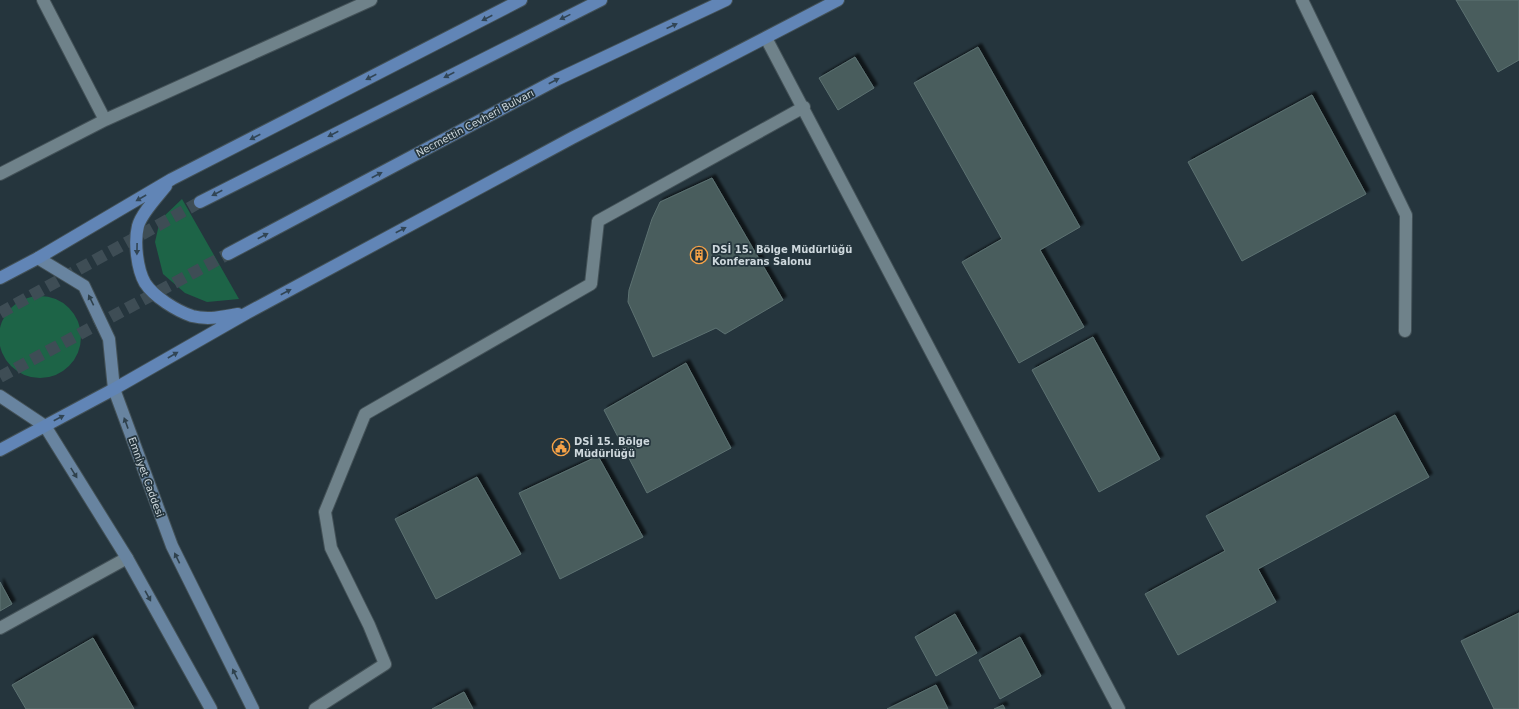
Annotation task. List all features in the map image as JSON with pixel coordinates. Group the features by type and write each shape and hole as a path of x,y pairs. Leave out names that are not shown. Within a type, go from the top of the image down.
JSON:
{"main road":[{"path":"0,278 38,258 172,179 521,0"},
{"path":"200,202 601,0"},
{"name":"Necmettin Cevheri Bulvarı","path":"228,254 558,79 726,0"},
{"path":"0,450 114,389 248,312 572,138 838,0"},
{"path":"172,179 153,203 138,226 136,254 145,283 166,304 193,316 218,318 248,312"},
{"name":"Emniyet Caddesi","path":"38,258 84,286 109,339 114,389 172,546 253,709"},
{"path":"0,396 45,426 127,558 211,709"}],"street":[{"path":"43,0 105,120"},
{"path":"0,174 105,120 371,0"},
{"path":"1302,0 1406,215 1406,331"},
{"path":"766,38 804,107 1119,709"},
{"path":"316,709 385,664 369,625 331,548 325,512 364,414 591,284 598,221 804,107"},
{"path":"0,628 127,558"}],"green space":[{"path":"182,199 239,299 207,302 185,293 163,274 155,242 160,220"},
{"path":"40,296 56,299 69,308 78,321 81,337 78,353 69,366 56,375 40,378 24,375 11,366 2,353 -1,337 2,321 11,308 24,299"}],"building":[{"path":"1456,0 1519,0 1519,60 1498,72"},
{"path":"978,47 1080,227 1040,250 1084,327 1019,363 962,262 1002,239 914,83"},
{"path":"855,57 874,88 838,110 819,78"},
{"path":"1312,95 1366,194 1242,261 1188,162"},
{"name":"DSİ 15. Bölge Müdürlüğü Konferans Salonu","path":"712,178 783,300 725,334 716,328 653,357 628,302 629,290 652,219 660,202"},
{"path":"1093,337 1160,459 1099,492 1032,370"},
{"path":"686,363 731,448 647,493 604,410"},
{"path":"1395,415 1429,477 1258,569 1276,602 1178,655 1145,594 1225,551 1206,516"},
{"path":"598,456 643,537 560,579 519,493"},
{"path":"477,477 521,554 436,599 395,519"},
{"path":"0,582 12,604 0,611"},
{"path":"1519,613 1519,709 1494,709 1461,641"},
{"path":"955,614 977,653 936,676 915,637"},
{"path":"1020,637 1041,676 1000,699 979,660"},
{"path":"93,638 134,709 26,709 12,685"},
{"path":"936,685 948,709 887,709"},
{"path":"464,692 473,709 432,709"},
{"path":"1003,705 1005,709 994,709"}],"tunnel":[{"path":"0,313 200,202"},
{"path":"0,377 228,254"}],"place":[{"name":"DSİ 15. Bölge Müdürlüğü Konferans Salonu","path":"699,255"},
{"name":"DSİ 15. Bölge Müdürlüğü","path":"561,447"}]}
